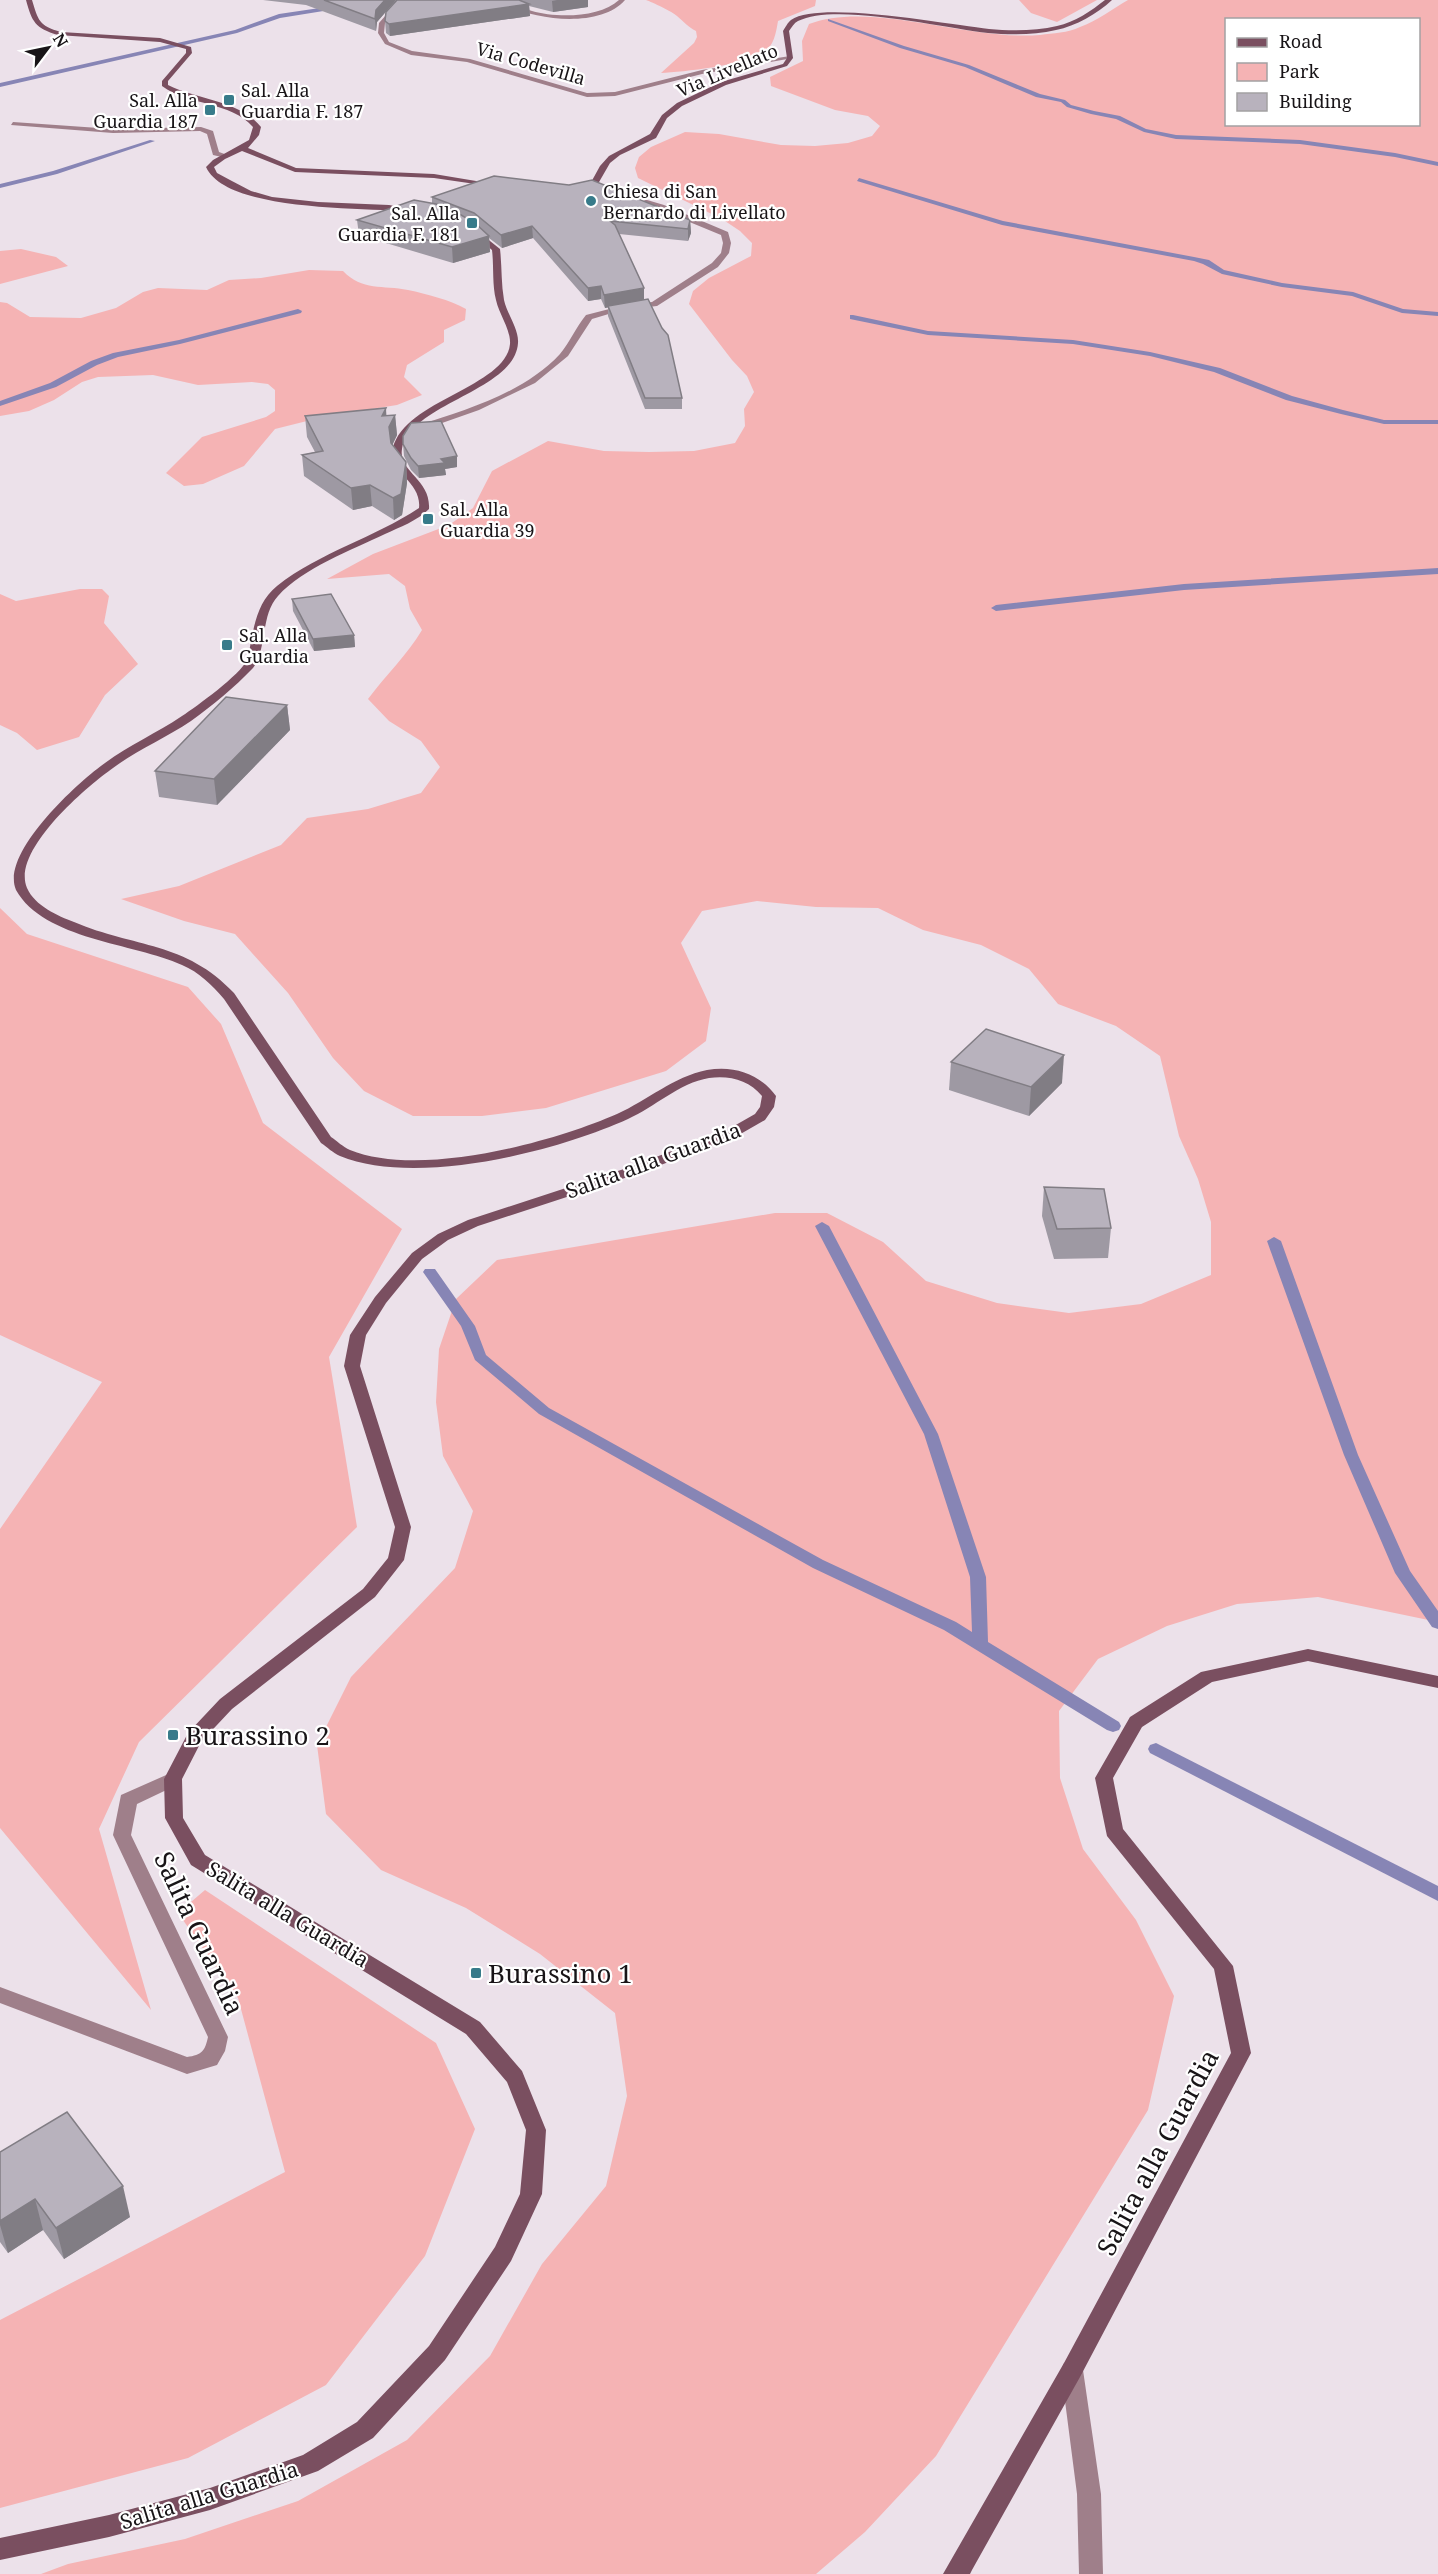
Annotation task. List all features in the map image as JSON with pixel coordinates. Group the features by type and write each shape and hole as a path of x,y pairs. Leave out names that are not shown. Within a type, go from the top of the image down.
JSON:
{"main road":[{"path":"29,0 35,21 42,27 60,34 160,40 189,48 189,53 165,81 165,86 188,97 248,117 254,122 258,133 254,141 212,164 211,171 255,197 293,203 375,206 420,212"},
{"name":"Via Livellato","path":"592,187 602,165 621,151 652,138 659,131 664,116 678,106 730,81 785,65 790,58 786,31 792,21 819,13 858,12 1010,32 1041,30 1067,25 1088,15 1109,0"},
{"path":"243,149 259,158 295,170 414,175 502,185"},
{"path":"570,193 592,187"},
{"path":"406,431 422,417 500,370 511,358 514,344 501,303 496,249 484,238 463,225"},
{"name":"Salita alla Guardia","path":"0,2549 109,2526 210,2499 310,2463 365,2430 437,2353 503,2254 531,2194 536,2130 515,2077 473,2028 198,1860 174,1818 173,1779 194,1738 226,1704 369,1593 396,1560 404,1527 352,1366 358,1335 380,1300 417,1256 443,1237 473,1223 696,1148 747,1126 760,1117 767,1107 769,1096 763,1087 751,1078 732,1074 710,1074 689,1079 625,1116 538,1146 428,1163 384,1162 345,1153 326,1140 229,996 211,977 179,959 142,945 75,928 46,915 31,903 20,887 19,873 22,856 35,837 65,805 109,766 198,711 252,662 263,611 275,593 296,577 410,519 424,509 426,500 423,491 400,465 396,454 406,431"},
{"name":"Salita alla Guardia","path":"954,2574 964,2562 1072,2370 1241,2053 1223,1966 1114,1831 1104,1778 1136,1722 1207,1677 1308,1655 1438,1682"}],"street":[{"name":"Via Codevilla","path":"402,0 382,23 381,33 387,43 411,53 468,60 587,94 615,94 702,72 790,58"},
{"path":"500,0 531,13 557,16 606,10 618,5 622,0"},
{"path":"13,124 113,131 201,129 210,133 216,153 226,156"},
{"path":"406,431 446,419 511,392 549,370 562,357 589,317 621,308 654,304 715,265 725,254 727,243 725,234 716,229 632,196 592,187"},
{"name":"Salita Guardia","path":"0,1995 188,2066 206,2063 215,2053 218,2037 122,1835 128,1800 173,1779"},
{"path":"1072,2370 1089,2494 1091,2574"}],"green space":[{"path":"646,0 816,0 815,6 778,21 772,43 763,53 743,61 714,67 661,73 694,43 697,37 696,31 671,12"},
{"path":"1019,0 1097,0 1057,22 1031,13"},
{"path":"1128,0 1438,0 1438,1622 1318,1597 1237,1604 1167,1626 1098,1659 1059,1711 1060,1778 1083,1849 1136,1920 1174,1996 1148,2110 936,2456 865,2532 816,2574 41,2574 68,2564 185,2539 298,2501 407,2440 490,2356 542,2264 606,2186 627,2096 615,2013 540,1954 466,1908 381,1870 326,1814 317,1745 351,1677 455,1568 473,1511 443,1456 436,1402 439,1349 456,1299 497,1260 775,1213 827,1213 883,1242 926,1281 997,1303 1069,1313 1141,1304 1211,1275 1211,1222 1198,1179 1179,1136 1160,1056 1116,1026 1058,1004 1029,969 981,945 923,930 878,908 816,907 757,901 702,911 681,943 711,1008 706,1041 666,1071 546,1108 482,1116 413,1116 364,1091 333,1058 288,993 235,934 184,921 121,899 179,886 281,845 307,818 368,809 421,793 440,767 421,741 389,721 368,699 422,630 410,609 405,586 389,574 327,579 373,554 449,525 473,508 492,471 548,441 604,451 649,452 694,451 735,443 745,426 744,409 754,392 747,376 689,304 693,291 709,278 751,256 752,243 740,231 722,219 638,178 635,168 639,157 651,147 685,132 719,134 781,145 815,146 848,143 872,136 880,126 868,116 835,110 771,86 770,77 803,61 802,41 809,24 834,18 861,16 983,32 1040,35 1065,32 1092,22"},
{"path":"21,249 56,257 68,266 0,284 0,251"},
{"path":"309,270 343,271 358,282 423,293 466,309 465,320 444,330 444,342 407,365 404,377 422,395 397,405 327,416 275,429 244,466 203,484 184,486 166,473 202,437 266,417 275,411 275,390 268,384 252,382 198,385 153,375 98,377 82,382 54,400 29,411 0,416 0,302 7,303 30,317 81,318 116,308 143,292 158,288 207,290 229,280 261,278"},
{"path":"80,589 102,589 109,596 104,623 138,664 105,695 79,737 37,750 17,733 0,725 0,594 16,601"},
{"path":"0,908 27,934 188,987 221,1024 263,1123 402,1229 329,1357 357,1527 139,1742 99,1829 151,2010 0,1828 0,1529 102,1382 0,1335"},
{"path":"205,1890 436,2043 475,2129 425,2256 326,2385 188,2458 0,2508 0,2320 285,2172 238,1998 178,1913"}],"building":[{"path":"324,0 385,0 376,10 375,19"},
{"path":"397,0 519,0 529,4 389,24 385,21 386,12"},
{"path":"494,176 569,185 592,180 690,220 688,229 610,221 615,225 644,288 604,295 601,286 588,288 532,226 501,235 474,213 432,197"},
{"path":"414,200 453,210 476,224 489,236 452,247 357,220"},
{"path":"648,299 662,328 668,335 682,398 645,398 608,306"},
{"path":"386,408 382,416 395,415 389,427 391,443 406,462 401,494 393,498 370,485 351,488 302,455 323,451 305,416"},
{"path":"441,421 457,456 441,459 445,463 418,466 403,444 403,436 411,423"},
{"path":"331,594 354,635 313,639 292,599"},
{"path":"226,697 287,705 214,779 155,771"},
{"path":"986,1029 1064,1055 1031,1087 951,1062"},
{"path":"1044,1187 1104,1189 1111,1228 1057,1229"},
{"path":"67,2112 123,2186 56,2228 35,2199 0,2221 0,2152"}],"waterway":[{"path":"0,85 237,31 279,16 340,7"},
{"path":"830,20 902,47 967,66 1038,96 1063,101 1069,106 1093,113 1118,117 1144,130 1176,137 1300,142 1395,155 1438,164"},
{"path":"0,186 55,173 152,141"},
{"path":"859,180 1002,223 1194,259 1206,262 1222,272 1282,285 1353,294 1402,311 1438,314"},
{"path":"0,404 53,385 94,363 116,355 180,342 298,311"},
{"path":"853,317 928,333 1073,342 1150,354 1217,370 1289,398 1341,412 1384,422 1438,422"},
{"path":"996,608 1184,587 1438,571"},
{"path":"822,1226 931,1434 978,1577 980,1644"},
{"path":"1274,1241 1351,1455 1403,1573 1438,1623"},
{"path":"430,1272 468,1326 480,1357 544,1411 818,1564 950,1626 980,1644"},
{"path":"980,1644 1113,1726"},
{"path":"1156,1749 1438,1894"}],"place":[{"name":"Sal. Alla Guardia F. 187","path":"229,100"},
{"name":"Sal. Alla Guardia 187","path":"210,110"},
{"name":"Chiesa di San Bernardo di Livellato","path":"591,201"},
{"name":"Sal. Alla Guardia F. 181","path":"472,223"},
{"name":"Sal. Alla Guardia 39","path":"428,519"},
{"name":"Sal. Alla Guardia","path":"227,645"},
{"name":"Burassino 2","path":"173,1735"},
{"name":"Burassino 1","path":"476,1973"}]}
